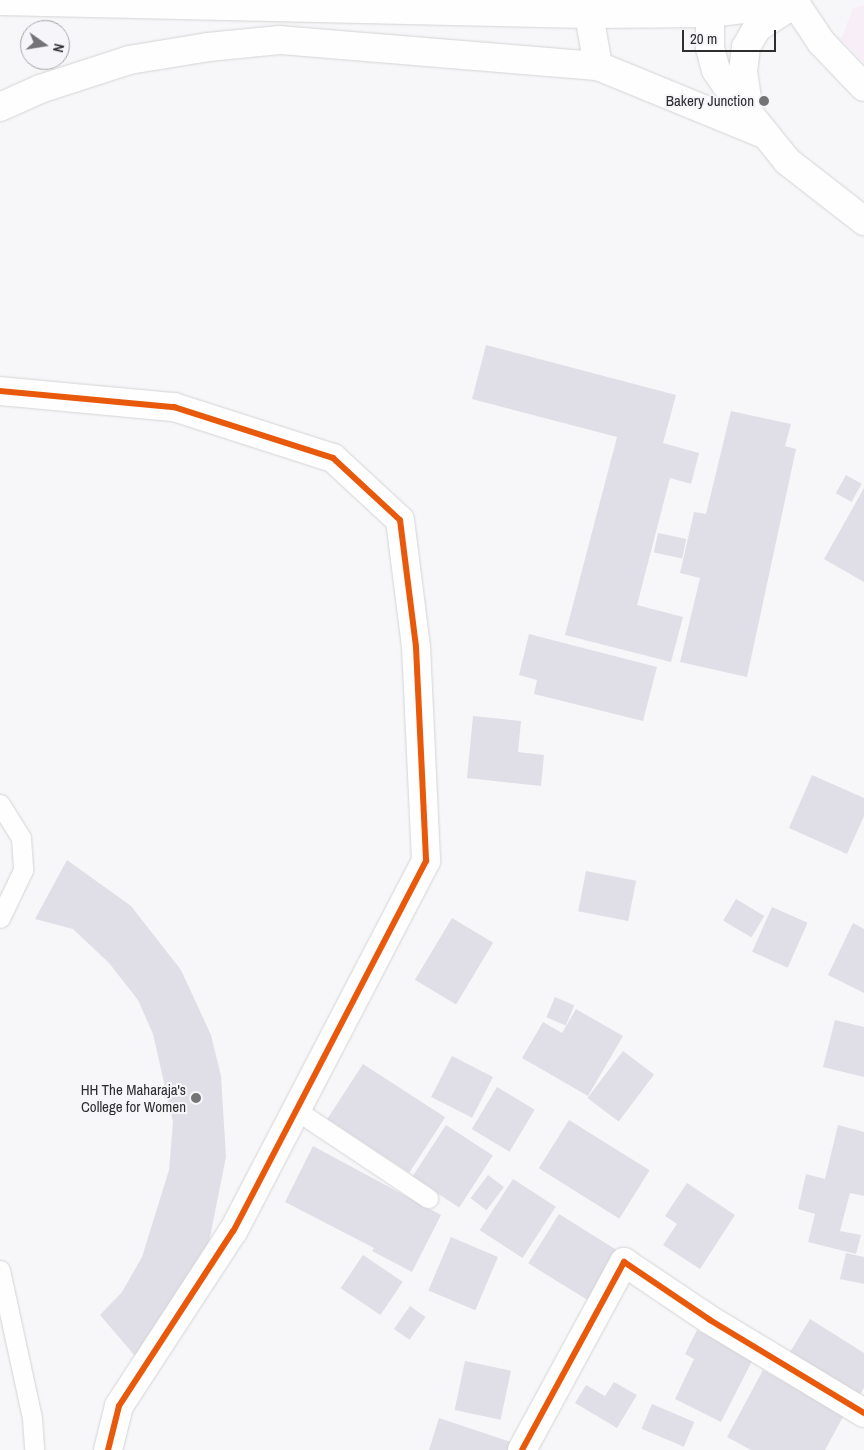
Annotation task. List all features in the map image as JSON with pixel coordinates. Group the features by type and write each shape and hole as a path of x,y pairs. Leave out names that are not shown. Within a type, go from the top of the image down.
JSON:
{"street":[{"path":"0,1 589,14 710,13 798,1"},
{"path":"798,1 821,42 864,87"},
{"path":"758,124 743,71 746,47 757,28 798,1"},
{"path":"710,13 710,48 716,70 787,161 864,222"},
{"path":"589,14 598,66"},
{"path":"0,107 40,89 129,60 208,47 280,40 598,66 758,124"},
{"path":"0,391 174,407 333,458 400,520 416,647 426,861 233,1231 119,1406 108,1450"},
{"path":"522,1450 624,1262 710,1320 864,1413"}],"lane":[{"path":"0,804 21,838 23,870 0,918"},
{"path":"296,1110 428,1198"},
{"path":"0,1270 21,1364 34,1450"}],"shaded area":[{"path":"864,5 864,63 841,39 853,8"}],"building":[{"path":"486,345 676,395 663,443 699,453 691,484 670,478 637,605 683,617 671,662 565,635 617,437 472,399"},
{"path":"731,411 791,424 785,446 796,449 747,677 680,662 700,578 680,573 694,512 706,514"},
{"path":"846,475 862,484 852,502 836,493"},
{"path":"864,488 864,582 824,559"},
{"path":"658,533 686,539 682,559 654,553"},
{"path":"529,634 657,667 643,721 534,694 537,680 519,675"},
{"path":"473,716 521,721 518,752 544,755 541,786 467,778"},
{"path":"812,775 864,798 864,816 847,854 789,828"},
{"name":"HH The Maharaja's College for Women","path":"67,860 131,906 181,970 211,1035 221,1076 226,1157 209,1242 169,1315 135,1356 100,1315 122,1292 142,1257 169,1170 173,1122 153,1034 138,1000 109,963 73,929 35,919"},
{"path":"586,871 636,881 628,921 578,911"},
{"path":"736,899 764,916 751,937 723,920"},
{"path":"772,907 808,923 788,968 752,952"},
{"path":"452,918 493,943 456,1004 415,980"},
{"path":"853,923 864,929 864,993 828,975"},
{"path":"555,997 574,1005 566,1025 546,1017"},
{"path":"576,1009 623,1036 588,1096 522,1058 543,1022 562,1033"},
{"path":"835,1020 864,1027 864,1077 823,1067"},
{"path":"623,1051 654,1074 619,1122 587,1098"},
{"path":"452,1056 493,1077 472,1118 431,1097"},
{"path":"363,1064 445,1117 409,1173 327,1119"},
{"path":"497,1087 535,1110 509,1152 472,1129"},
{"path":"569,1120 650,1170 619,1219 539,1168"},
{"path":"446,1125 493,1155 459,1207 412,1177"},
{"path":"838,1125 864,1132 864,1196 850,1193 840,1231 861,1235 856,1254 808,1242 815,1214 798,1209 806,1174 825,1179"},
{"path":"313,1146 441,1215 412,1272 372,1251 374,1248 285,1202"},
{"path":"488,1175 504,1187 487,1210 471,1198"},
{"path":"513,1179 556,1207 523,1258 480,1230"},
{"path":"687,1183 735,1215 700,1269 663,1245 677,1224 665,1216"},
{"path":"559,1214 620,1252 589,1301 528,1263"},
{"path":"451,1237 498,1257 475,1310 428,1290"},
{"path":"846,1253 864,1257 864,1284 840,1279"},
{"path":"363,1255 403,1282 380,1315 341,1288"},
{"path":"410,1306 426,1317 410,1340 394,1329"},
{"path":"810,1319 864,1353 864,1388 856,1401 787,1357"},
{"path":"697,1330 753,1359 721,1422 675,1399 694,1359 685,1354"},
{"path":"465,1361 511,1371 501,1420 455,1410"},
{"path":"763,1370 844,1415 825,1450 751,1450 727,1437"},
{"path":"614,1382 637,1395 617,1428 575,1403 586,1385 605,1396"},
{"path":"652,1404 694,1422 684,1447 641,1429"},
{"path":"439,1418 511,1442 508,1450 429,1450"}],"cycle path":[{"path":"0,391 174,407 333,458 400,520 416,647 426,861 233,1231 119,1406 108,1450"},
{"path":"522,1450 624,1262 710,1320 864,1413"}],"place":[{"name":"Bakery Junction","path":"764,101"},
{"name":"HH The Maharaja's College for Women","path":"196,1098"}]}
